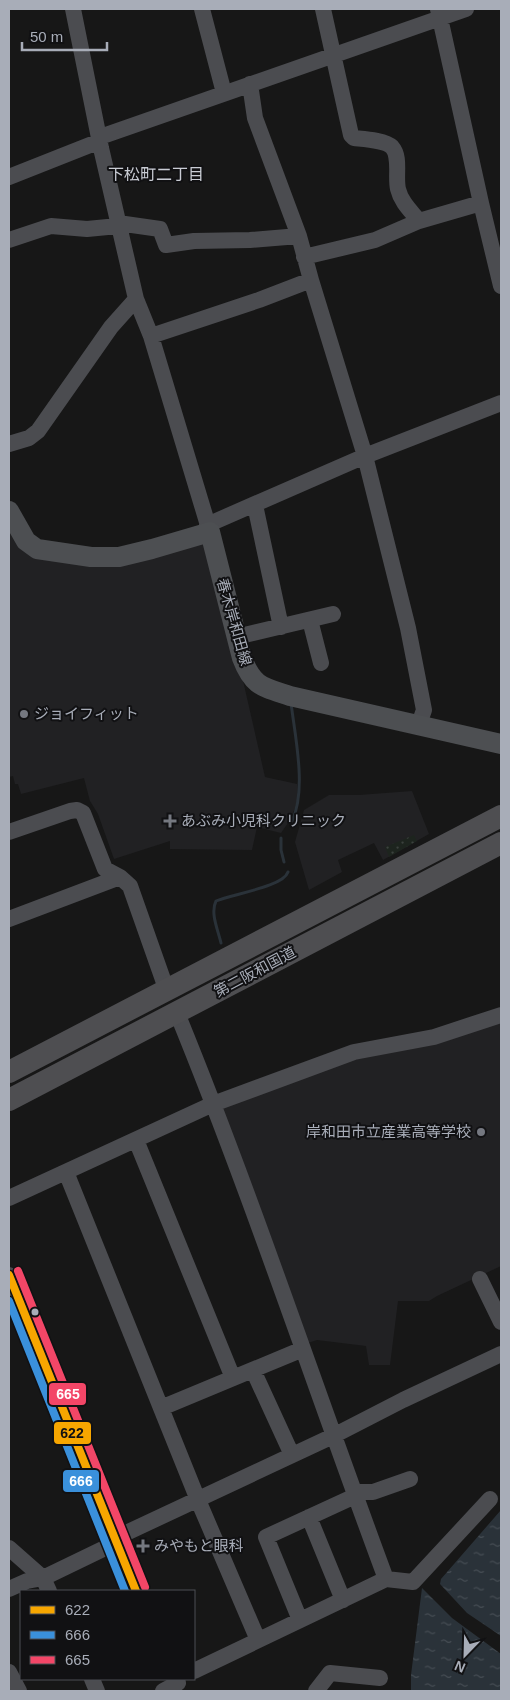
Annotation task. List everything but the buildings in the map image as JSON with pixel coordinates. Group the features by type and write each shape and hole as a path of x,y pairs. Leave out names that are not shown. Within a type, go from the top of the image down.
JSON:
{"highway":[{"name":"第二阪和国道","path":"9,1072 501,816"},
{"name":"第二阪和国道","path":"9,1100 501,843"}],"main road":[{"path":"9,511 26,541 37,549 91,557 119,557 152,549 208,528"},
{"name":"春木岸和田線","path":"208,528 236,637 253,680 265,687 290,696 501,744"}],"street":[{"path":"73,9 118,224 136,299 151,336 208,528 364,456 501,403"},
{"path":"202,9 224,93"},
{"path":"323,9 351,135 354,138 386,143 392,147 396,155 398,189 405,204 419,221"},
{"path":"9,177 100,139 334,55 439,13 466,9"},
{"path":"439,13 481,203 498,254 501,286"},
{"path":"250,84 255,118 299,236 364,456 408,628 424,710 419,724"},
{"path":"304,257 375,240 419,221 481,203"},
{"path":"9,240 51,226 87,229 118,224 160,228 166,245 194,240 250,240 299,236"},
{"path":"151,336 259,300 311,280"},
{"path":"9,444 28,438 38,431 111,326 136,299"},
{"path":"255,505 281,626"},
{"path":"236,637 333,614"},
{"path":"310,620 321,663"},
{"path":"9,832 70,810 77,810 83,813 105,870 120,877 130,886 167,991"},
{"path":"9,919 120,877"},
{"path":"177,1013 213,1104 386,1579"},
{"path":"9,1198 213,1104 354,1052 434,1037 501,1015"},
{"path":"136,1140 233,1378"},
{"path":"66,1172 198,1500 258,1640"},
{"path":"9,1274 136,1590"},
{"path":"480,1279 501,1322"},
{"path":"161,1408 303,1349"},
{"path":"9,1589 27,1581 46,1584 116,1542 126,1533 333,1436 403,1400 501,1354"},
{"path":"253,1370 292,1455"},
{"path":"300,1620 266,1538 354,1494 373,1492 410,1479"},
{"path":"195,1671 386,1579 413,1582 490,1499"},
{"path":"310,1517 343,1600"},
{"path":"9,1548 46,1584"},
{"path":"9,1672 19,1691"},
{"path":"316,1691 330,1673 376,1678 360,1691"},
{"path":"163,1691 178,1682"}],"shaded area":[{"path":"13,531 36,553 203,541 239,663 265,777 297,784 298,797 295,808 290,820 281,833 257,827 252,850 170,849 170,841 114,859 98,814 90,801 84,778 21,794 13,776 9,777 9,534"},
{"path":"412,791 429,834 383,860 374,843 338,860 342,872 309,890 295,842 304,810 329,795"},
{"path":"414,835 417,841 389,857 385,847"},
{"path":"501,1022 501,1266 429,1301 398,1301 390,1365 369,1365 366,1346 317,1340 308,1343 221,1112 226,1104 364,1053"}],"water":[{"path":"501,1510 501,1636 467,1613 440,1584 441,1579"},
{"path":"422,1588 452,1618 501,1654 501,1691 411,1691 411,1675"}],"waterway":[{"path":"291,703 299,763 299,794 292,821"},
{"path":"281,838 284,862"},
{"path":"221,943 214,916 216,901 277,882 288,872"}],"transit line":[{"name":"665","path":"18,1271 145,1587"},
{"name":"622","path":"9,1275 136,1590"},
{"name":"666","path":"9,1301 125,1590"}],"place":[{"name":"ジョイフィット","path":"24,714"},
{"name":"あぶみ小児科クリニック","path":"170,821"},
{"name":"岸和田市立産業高等学校","path":"481,1132"},
{"name":"みやもと眼科","path":"143,1546"}],"district":[{"name":"下松町二丁目","path":"156,174"}]}
